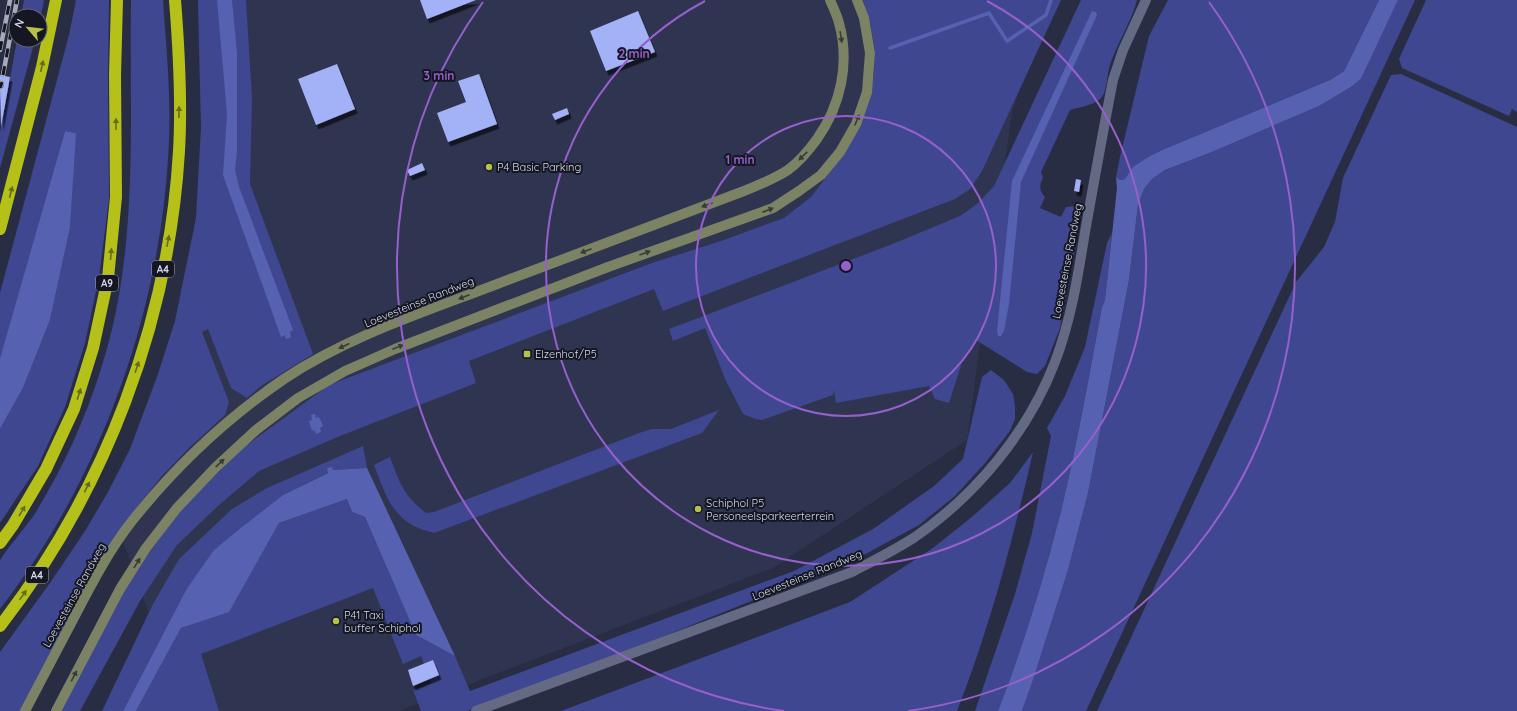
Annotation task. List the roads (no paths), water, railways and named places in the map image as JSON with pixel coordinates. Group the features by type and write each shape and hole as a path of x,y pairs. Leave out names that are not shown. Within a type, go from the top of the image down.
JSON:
{"highway":[{"path":"0,229 42,67 56,0"},
{"name":"A9","path":"0,543 13,525 46,469 74,409 94,348 108,278 116,197 115,75 117,0"},
{"name":"A4","path":"0,626 46,562 82,498 116,426 144,345 161,279 170,236 179,151 179,62 175,0"}],"street":[{"name":"Loevesteinse Randweg","path":"25,711 100,568 130,523 160,487 199,448 241,410 285,379 334,350 378,330 744,192 765,183 789,169 814,143 826,126 837,103 843,75 842,38 830,0"},
{"path":"56,711 120,589 151,542 177,508 215,468 256,430 298,398 345,371 395,349 608,266 773,208 800,191 821,175 840,152 856,124 867,92 870,53 864,18 857,0"},
{"name":"Loevesteinse Randweg","path":"476,711 852,572 915,537 943,515 986,474 1003,454 1027,419 1054,363 1063,339 1074,296 1113,80 1123,50 1146,0"}],"waterway":[{"path":"890,48 989,13 1007,41 1046,15 1051,0"}],"railway":[{"path":"0,50 10,0"},
{"path":"3,75 17,0"},
{"path":"0,88 2,82"}],"place":[{"name":"P4 Basic Parking","path":"489,167"},
{"name":"Elzenhof/P5","path":"527,354"},
{"name":"Schiphol P5 Personeelsparkeerterrein","path":"698,509"},
{"name":"P41 Taxi buffer Schiphol","path":"336,621"}]}
